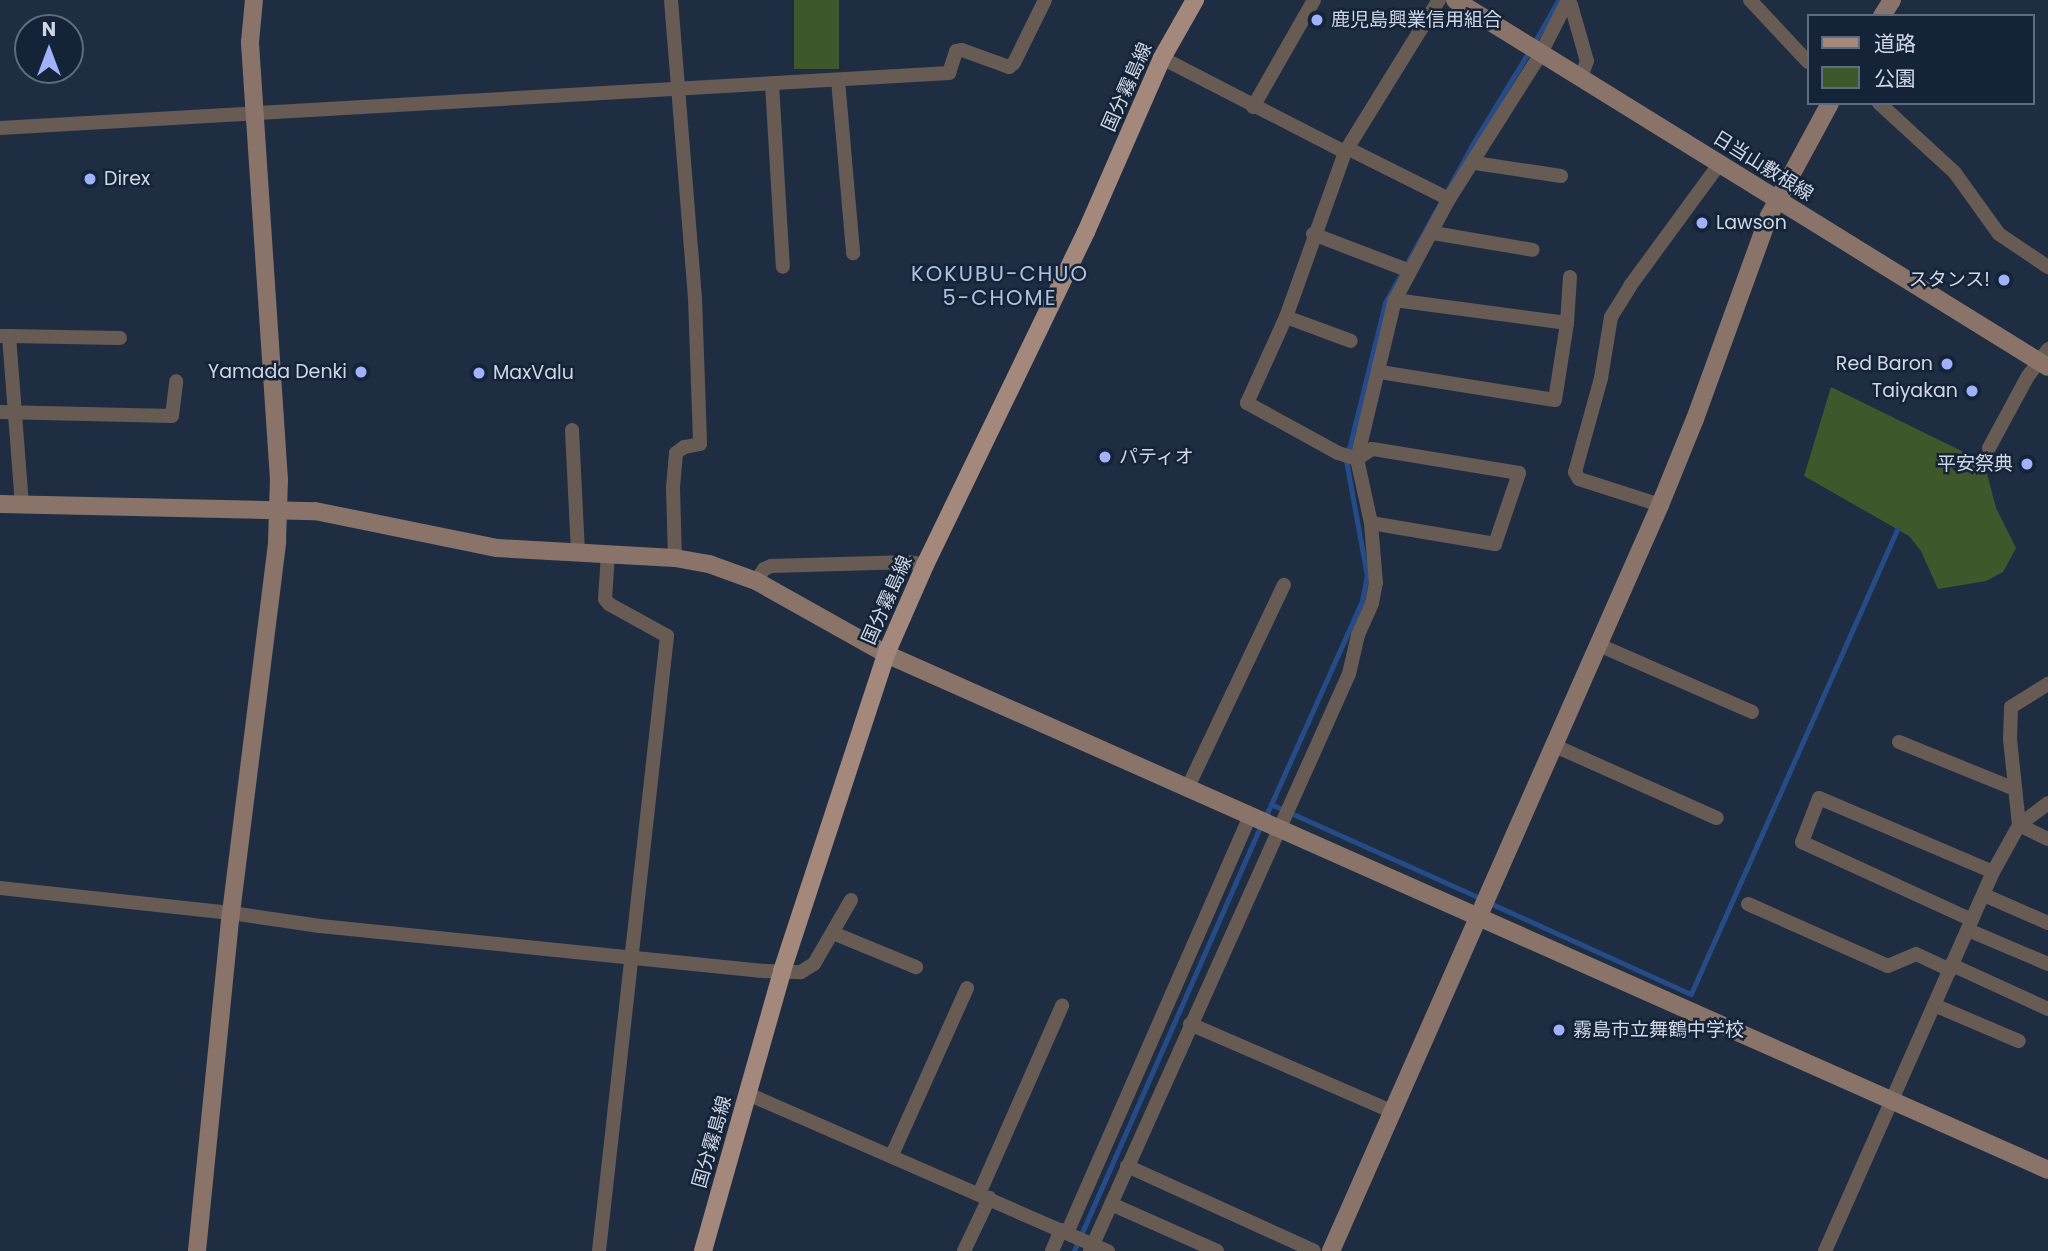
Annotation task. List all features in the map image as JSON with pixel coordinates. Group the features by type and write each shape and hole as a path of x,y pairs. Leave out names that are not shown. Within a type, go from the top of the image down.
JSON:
{"main road":[{"name":"国分霧島線","path":"703,1251 782,971 886,654 925,565 1086,232 1162,58 1195,0"}],"street":[{"path":"197,1251 231,913 278,511 279,480 250,42 254,0"},
{"path":"671,0 695,298 700,444 684,447 676,453 673,488 675,558"},
{"path":"0,128 949,73 956,51 962,50 1009,67 1014,63 1045,0"},
{"path":"1253,107 1314,0"},
{"path":"1371,523 1494,544 1519,473 1372,449 1349,456 1247,403 1286,317 1313,234 1346,150 1439,0"},
{"name":"日当山敷根線","path":"1455,0 1777,200 2045,359"},
{"path":"1751,0 1806,60"},
{"path":"1090,1246 1111,1204 1275,830 1349,674 1358,635 1372,603 1376,583 1371,523 1349,456 1380,372 1403,269 1433,233 1444,196 1475,163 1534,50 1566,1 1571,5 1587,61 1581,77"},
{"path":"1162,58 1253,107 1444,196"},
{"path":"838,79 853,253"},
{"path":"772,84 783,267"},
{"path":"1331,1251 1660,505 1777,200 1829,105"},
{"path":"1881,105 1955,173 1999,234 2048,267"},
{"path":"1475,163 1561,176"},
{"path":"1660,505 1579,479 1575,472 1601,378 1611,317 1630,286 1720,163"},
{"path":"1433,233 1534,250"},
{"path":"1313,234 1403,269"},
{"path":"1380,372 1555,400 1567,323 1570,277"},
{"path":"1395,300 1567,323"},
{"path":"1286,317 1351,341"},
{"path":"22,504 7,412 4,336 120,338"},
{"path":"1989,448 2045,359"},
{"path":"7,412 172,416 176,381"},
{"path":"572,430 578,552"},
{"path":"0,504 315,511 496,548 675,558 709,564 756,581 886,654 1275,830 2048,1170"},
{"path":"599,1251 667,636 609,604 605,599 608,554"},
{"path":"756,581 764,569 771,566 910,562 925,565"},
{"path":"1187,789 1284,586"},
{"path":"1600,645 1752,712"},
{"path":"2019,825 2010,739 2011,707 2048,684"},
{"path":"1899,741 2015,789"},
{"path":"1555,746 1717,818"},
{"path":"1993,872 1819,798 1802,842 2048,964"},
{"path":"1825,1251 1993,872 2019,825 2048,803"},
{"path":"1052,1251 1066,1232 1252,818"},
{"path":"2019,825 2048,839"},
{"path":"0,888 231,913 320,926 801,972 814,964 851,900"},
{"path":"1984,895 2048,923"},
{"path":"1748,904 1888,966 1916,954 2048,1009"},
{"path":"833,933 916,967"},
{"path":"892,1155 967,988"},
{"path":"1934,1005 2019,1041"},
{"path":"964,1251 1062,1006"},
{"path":"1190,1024 1391,1111"},
{"path":"748,1094 1066,1232 1090,1246 1108,1251"},
{"path":"1127,1166 1314,1251"},
{"path":"1111,1204 1217,1251"}],"green space":[{"path":"794,0 839,0 839,69 794,69"},
{"path":"1831,387 1984,462 1996,508 2016,548 2003,572 1986,581 1938,589 1921,551 1909,536 1804,476"}],"waterway":[{"path":"1534,43 1558,1"},
{"path":"1265,818 1362,601 1367,576 1346,461 1385,303 1471,147 1530,50"},
{"path":"1488,902 1691,994 1897,530"},
{"path":"1271,804 1480,898"},
{"path":"1074,1251 1261,826"}],"place":[{"name":"鹿児島興業信用組合","path":"1317,20"},
{"name":"Direx","path":"90,179"},
{"name":"Lawson","path":"1702,223"},
{"name":"スタンス!","path":"2004,280"},
{"name":"Red Baron","path":"1947,364"},
{"name":"Yamada Denki","path":"361,372"},
{"name":"MaxValu","path":"479,373"},
{"name":"Taiyakan","path":"1972,391"},
{"name":"パティオ","path":"1105,457"},
{"name":"平安祭典","path":"2027,464"},
{"name":"霧島市立舞鶴中学校","path":"1559,1030"}],"district":[{"name":"KOKUBU-CHUO 5-CHOME","path":"1000,286"}]}
